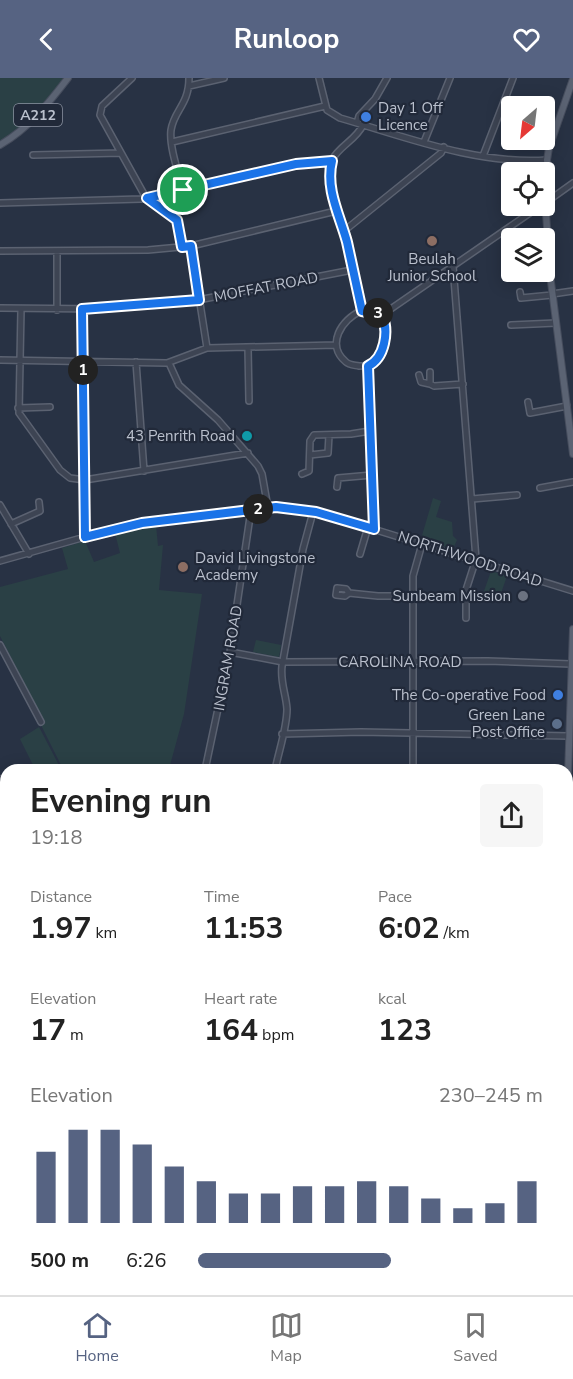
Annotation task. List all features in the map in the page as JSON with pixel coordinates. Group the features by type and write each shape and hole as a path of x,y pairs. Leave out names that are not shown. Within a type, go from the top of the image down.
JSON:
{"main road":[{"name":"A212","path":"0,146 31,123 69,78"},
{"path":"547,160 550,141 573,79"},
{"path":"546,216 552,295 573,454"},
{"path":"567,764 573,629"}],"street":[{"path":"132,78 100,110 100,115 147,198 177,220 182,247"},
{"path":"183,190 172,142 172,125 185,102 189,78"},
{"path":"189,86 224,78"},
{"path":"319,78 325,106 333,115 424,142 483,156 506,160 547,160"},
{"path":"0,203 147,198 296,164 332,161 358,135 359,116 375,99 387,78"},
{"path":"424,142 450,78"},
{"path":"483,156 513,78"},
{"path":"172,142 325,106"},
{"path":"344,231 441,153 444,147"},
{"path":"33,155 121,153"},
{"path":"332,161 331,184 336,211 344,231 362,311"},
{"path":"555,196 573,183"},
{"path":"0,251 148,250 191,246 336,211"},
{"path":"382,315 385,329 382,351 377,360 368,366 347,363 340,355 336,345 337,335 342,326 362,311 382,315 526,216"},
{"path":"191,246 207,348"},
{"path":"57,251 57,310"},
{"path":"453,266 475,560 466,590 466,618"},
{"name":"MOFFAT ROAD","path":"0,308 82,309 199,300 352,270"},
{"path":"520,292 521,298 573,291"},
{"path":"21,309 18,408 60,470 70,478 84,480 248,453"},
{"path":"82,309 85,537"},
{"path":"511,325 556,323"},
{"path":"0,360 169,363 207,348 336,345"},
{"path":"248,348 249,401"},
{"path":"136,362 144,471"},
{"path":"169,363 179,385 211,413 248,453 261,471 268,508"},
{"path":"360,554 371,528 372,475 368,366"},
{"path":"430,372 430,384"},
{"path":"419,375 421,382 434,387 463,384"},
{"path":"528,402 530,413 567,406"},
{"path":"18,408 50,407"},
{"path":"302,474 309,471 312,437 370,431"},
{"path":"310,455 328,453 330,435"},
{"path":"337,487 338,478 372,475"},
{"path":"540,488 573,482"},
{"path":"472,499 517,495"},
{"path":"11,524 40,511 39,502"},
{"path":"0,505 29,554"},
{"name":"NORTHWOOD ROAD","path":"0,561 142,523 222,512 295,508 371,528 573,591"},
{"name":"INGRAM ROAD","path":"206,764 230,652 251,510"},
{"path":"276,764 287,709 281,682 283,662 303,549 313,512"},
{"path":"413,764 414,571 422,544"},
{"path":"349,593 413,596"},
{"path":"0,645 41,723"},
{"name":"CAROLINA ROAD","path":"230,652 283,662 521,661 571,664"},
{"path":"282,734 413,733 568,736"}],"green space":[{"path":"0,78 66,78 43,108 0,142"},
{"path":"433,498 441,501 436,517 452,522 453,536 457,540 453,549 421,539"},
{"path":"156,525 158,546 163,545 159,590 202,594 184,714 170,764 60,764 41,725 45,723 0,636 0,587 68,569 62,548 85,541 94,562 120,553 115,533"},
{"path":"491,571 507,576 499,599 483,594"},
{"path":"256,640 281,645 279,657 253,652"},
{"path":"39,727 58,764 32,764 20,739"}],"place":[{"name":"Day 1 Off Licence","path":"366,117"},
{"name":"Beulah Junior School","path":"432,241"},
{"name":"43 Penrith Road","path":"247,436"},
{"name":"David Livingstone Academy","path":"183,567"},
{"name":"Sunbeam Mission","path":"523,596"},
{"name":"The Co-operative Food","path":"558,695"},
{"name":"Green Lane Post Office","path":"557,724"}],"route":[{"path":"332,161 332,193 344,231 362,311 379,313 385,323 382,351 377,360 368,366 374,529 316,512 276,507 129,525 85,537 82,309 199,300 191,246 182,247 177,220 147,198 183,190 296,164 332,161"}]}
